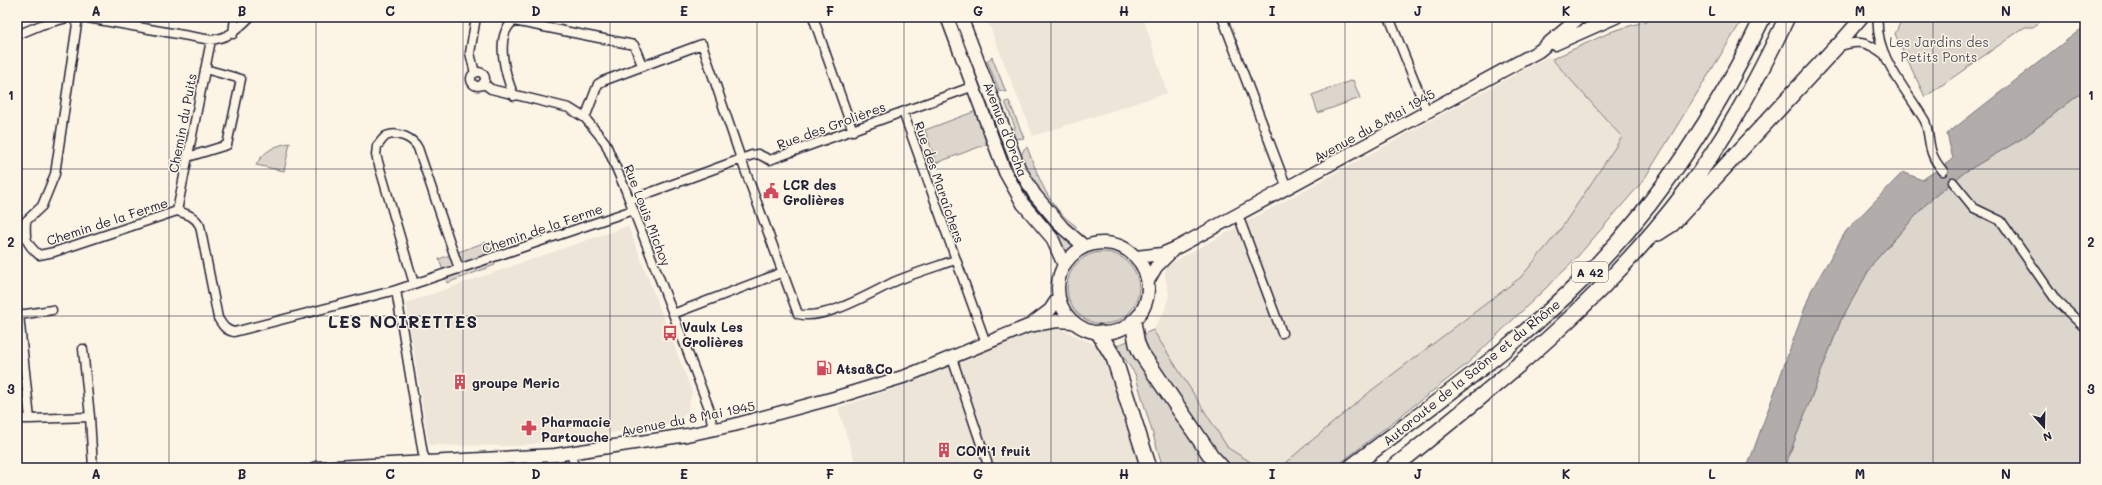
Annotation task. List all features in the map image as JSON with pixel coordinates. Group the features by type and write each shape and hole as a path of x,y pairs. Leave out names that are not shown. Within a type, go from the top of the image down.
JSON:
{"highway":[{"name":"Autoroute de la Saône et du Rhône","path":"1350,468 1549,312 1607,255 1671,177 1700,135 1724,94 1763,17"},
{"name":"Autoroute de la Saône et du Rhône","path":"1393,468 1531,356 1596,293 1644,242 1686,190 1718,145 1746,98 1787,17"},
{"path":"1644,242 1672,224 1836,47"},
{"path":"1133,322 1137,344 1141,353 1211,456 1222,468"},
{"path":"1099,333 1114,358 1149,468"}],"main road":[{"name":"Avenue d'Orcha","path":"947,17 1005,172 1023,204 1052,238 1064,265"},
{"name":"Avenue d'Orcha","path":"961,17 1019,168 1035,195 1063,228 1084,246"},
{"name":"Avenue du 8 Mai 1945","path":"1136,257 1162,254 1238,215 1539,51 1580,17"},
{"path":"1539,51 1616,17"},
{"path":"1836,47 1862,17"},
{"path":"1102,242 1115,244 1126,249 1136,257 1143,267 1148,281 1146,303 1133,322 1121,330 1099,333 1085,330 1073,322 1063,311 1058,298 1058,278 1064,265 1076,251 1084,246 1102,242"},
{"name":"Avenue du 8 Mai 1945","path":"1148,281 1156,267 1176,248"},
{"name":"Avenue du 8 Mai 1945","path":"316,468 428,462 443,465 572,454 713,429 834,398 906,376 1028,326 1042,318 1058,298"},
{"name":"Avenue du 8 Mai 1945","path":"1028,326 1057,320 1073,322"}],"street":[{"path":"17,35 41,25 71,17"},
{"name":"Chemin de la Ferme","path":"78,17 55,174 42,206 26,220 25,236 30,247 39,255 54,252 177,211 197,220 218,318 223,327 228,330 234,332 396,290 633,210"},
{"path":"82,17 212,40 233,34 250,17"},
{"path":"233,34 235,17"},
{"name":"Rue Louis Michoy","path":"476,17 470,53 475,73 471,77 472,82 476,86 483,83 491,89 514,96 569,108 585,118 605,142 630,200 709,408 713,429"},
{"path":"814,17 853,131"},
{"path":"1222,17 1287,188"},
{"path":"1389,17 1427,112"},
{"path":"1878,17 1880,37 1885,55 1925,121 1928,131 1929,148 1934,160 1943,171"},
{"path":"514,96 506,76 503,52 507,29 513,19 634,45 642,65 598,84 585,118"},
{"name":"Chemin du Puits","path":"177,211 212,40"},
{"path":"1836,47 1852,42 1866,43 1885,55"},
{"name":"Rue des Maraîchers","path":"642,65 702,44 741,159 798,314 805,316 851,304 901,279 955,260"},
{"path":"188,157 227,146 241,78 205,69"},
{"name":"Rue des Grolières","path":"630,200 758,154 770,160 974,86"},
{"name":"Rue des Maraîchers","path":"903,112 986,343"},
{"path":"414,284 376,155 377,146 386,136 398,135 407,137 414,141 418,148 459,269"},
{"path":"1953,182 1974,208 2001,222 2056,300 2085,328"},
{"path":"1238,215 1282,333"},
{"path":"673,314 783,272"},
{"path":"396,290 423,454 428,462"},
{"path":"30,419 19,315 52,310"},
{"path":"83,349 90,417 93,468"},
{"path":"952,358 989,468"},
{"path":"17,419 90,417"},
{"path":"572,454 574,468"}],"shaded area":[{"path":"986,17 1143,17 1167,93 1033,136"},
{"path":"2085,26 2085,90 2023,138 1965,172 1929,201 1873,263 1841,320 1784,468 1747,468 1811,291 1846,231 1903,172 1922,180 1953,159 1947,134"},
{"path":"1549,56 1622,137 1560,230 1521,277 1372,390 1279,468 1260,468 1228,448 1153,330 1165,310 1169,295 1165,276 1166,266"},
{"path":"628,226 692,392 687,413 674,424 517,446 429,445 406,303"},
{"path":"1052,325 1104,349 1145,468 857,468 838,408 899,387"}],"green space":[{"path":"1660,17 1744,17 1643,181 1572,263 1467,364 1334,468 1279,468 1372,390 1521,277 1560,230 1622,137 1552,59 1613,31"},
{"name":"Les Jardins des Petits Ponts","path":"1903,17 2046,17 2033,27 2025,27 1925,97 1895,34"},
{"path":"969,51 1025,190 1057,230 1075,246 1064,252 1036,214 1015,180 965,52"},
{"path":"992,57 1006,92 999,90 987,61"},
{"path":"1353,80 1360,98 1318,113 1312,95"},
{"path":"2085,90 2085,468 1784,468 1841,320 1873,263 1929,201 1965,172 2023,138"},
{"path":"1009,101 1024,138 1015,139 1012,135 1015,127 1005,102"},
{"path":"976,111 987,144 936,163 925,130"},
{"path":"290,143 284,171 256,165 266,152 279,145"},
{"path":"1027,147 1040,181 1051,201 1066,218 1076,226 1075,233 1050,208 1030,179 1020,158 1024,149"},
{"path":"486,242 495,265 447,283 439,259"},
{"path":"1096,252 1110,252 1129,262 1139,281 1139,295 1129,314 1110,324 1096,324 1077,314 1067,295 1067,281 1077,262"},
{"path":"1153,330 1228,448 1260,468 1163,468 1135,374 1116,346"}],"place":[{"name":"LCR des Grolières","path":"771,191"},
{"name":"Vaulx Les Grolières","path":"670,333"},
{"name":"Atsa&Co","path":"824,368"},
{"name":"groupe Meric","path":"460,382"},
{"name":"Pharmacie Partouche","path":"529,428"},
{"name":"COM'1 fruit","path":"944,450"}],"district":[{"name":"LES NOIRETTES","path":"403,321"}]}
